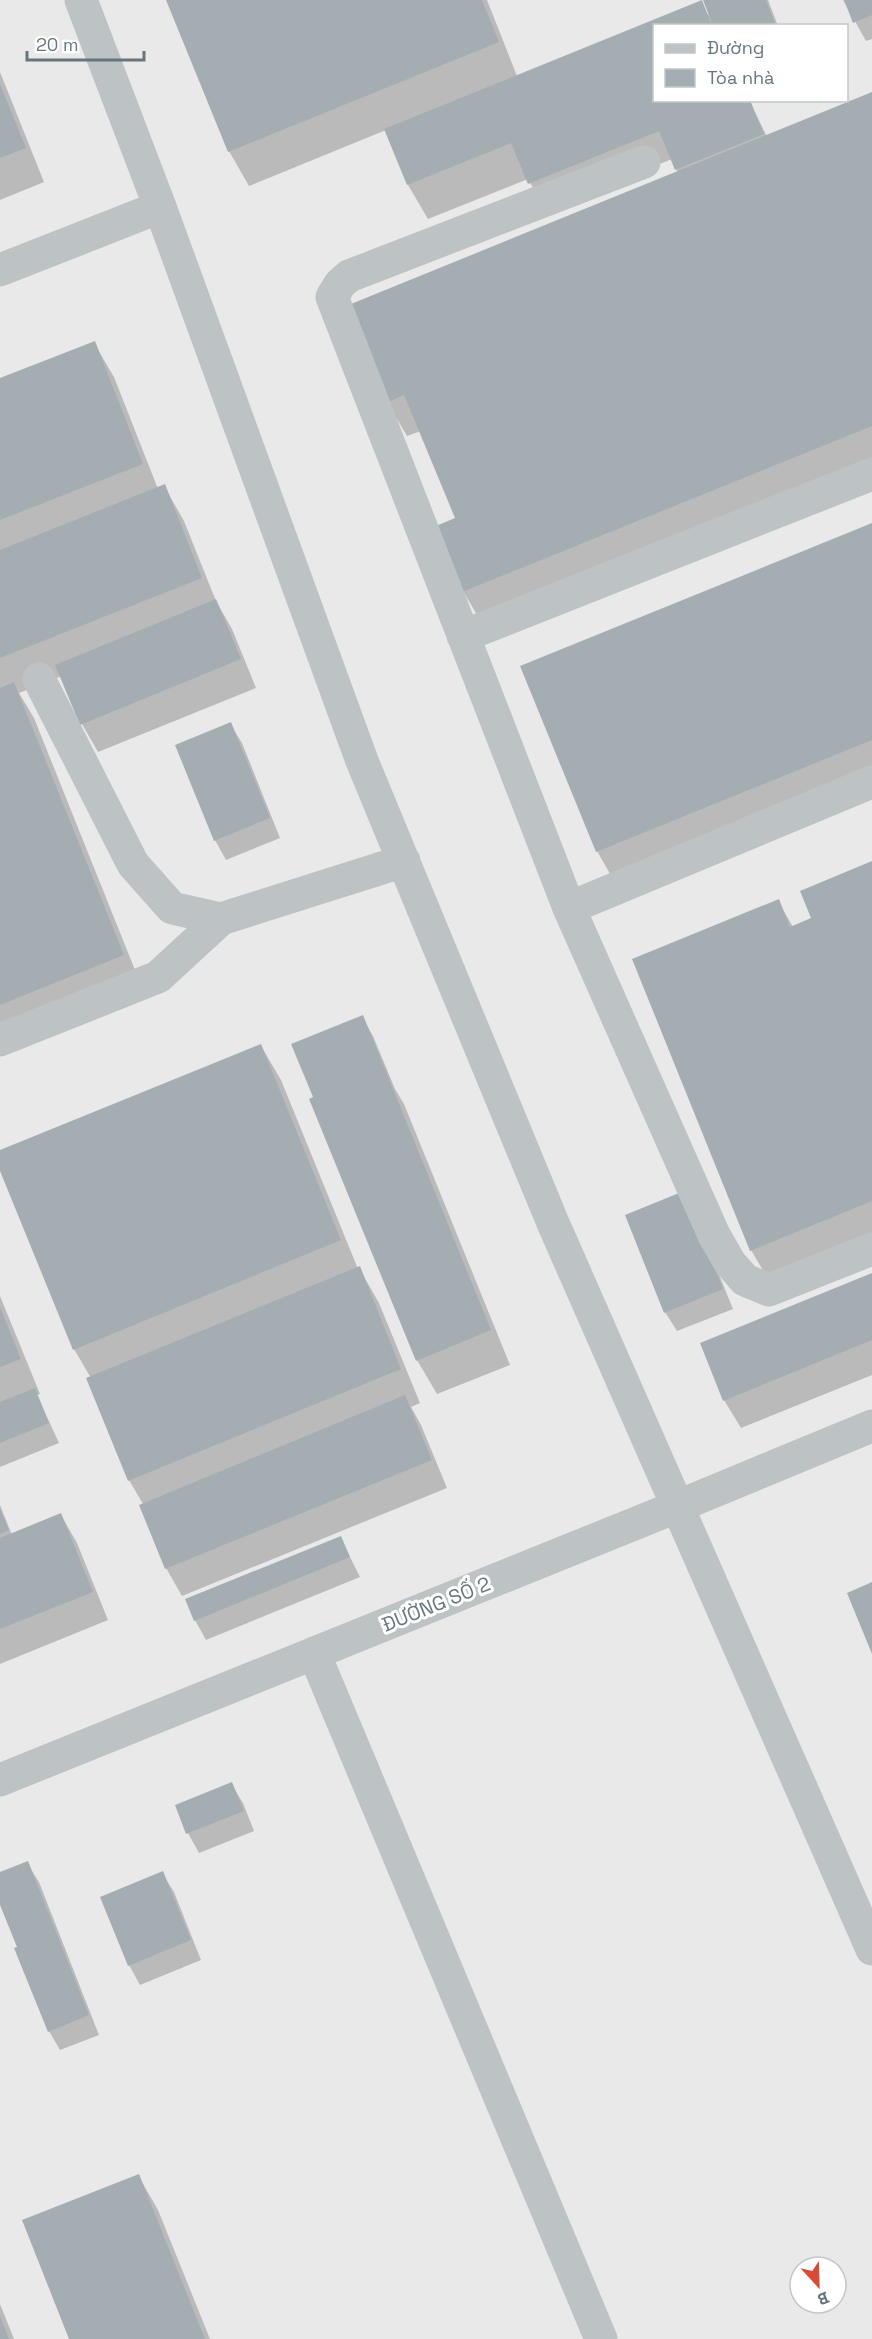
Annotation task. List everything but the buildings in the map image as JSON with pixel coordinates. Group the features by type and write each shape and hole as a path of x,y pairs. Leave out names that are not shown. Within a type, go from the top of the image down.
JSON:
{"street":[{"path":"81,0 160,207 362,761 553,1223 872,1949"},
{"path":"644,162 349,276 340,284 332,297 569,908 714,1235 730,1263 745,1280 769,1290 872,1249"},
{"path":"0,270 160,207"},
{"path":"463,636 872,474"},
{"path":"39,679 133,864 172,908 221,919"},
{"path":"569,908 872,782"},
{"path":"0,1040 158,977 221,919 404,861"},
{"name":"ĐƯỜNG SỐ 2","path":"0,1780 872,1426"},
{"path":"314,1653 601,2339"}],"shaded area":[{"path":"0,0 872,0 872,2339 0,2339"}]}
